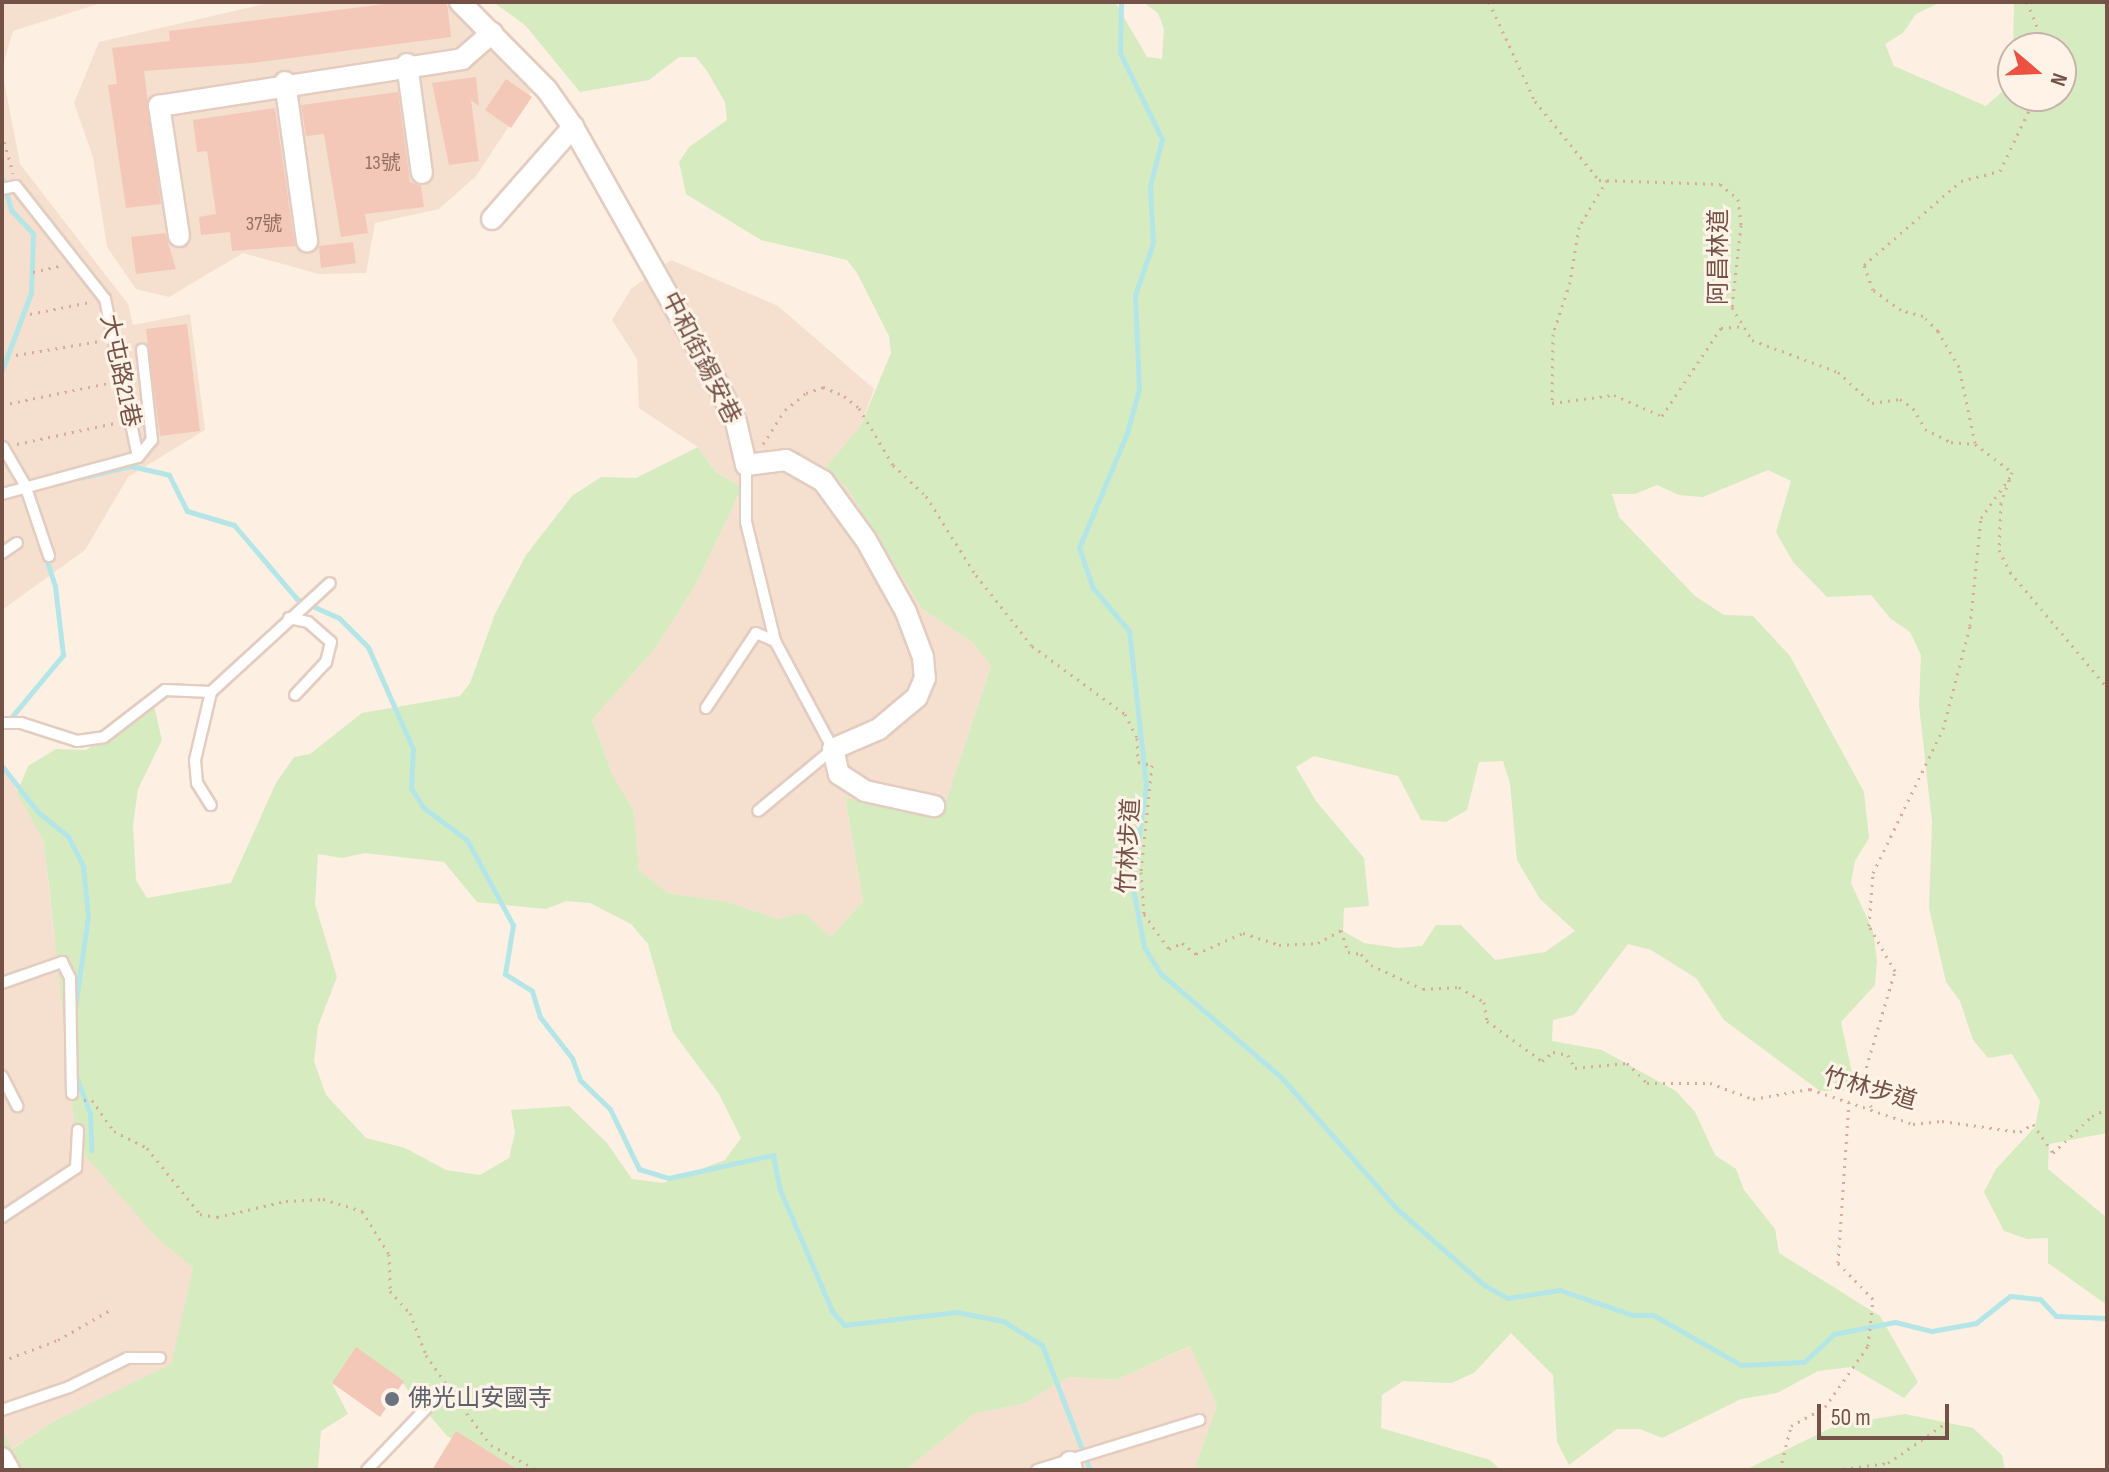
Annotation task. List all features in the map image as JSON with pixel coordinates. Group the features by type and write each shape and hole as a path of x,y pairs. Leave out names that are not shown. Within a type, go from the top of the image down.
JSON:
{"street":[{"name":"中和街錫安巷","path":"460,2 547,90 573,127 717,383 736,422 746,465"},
{"path":"179,236 159,106 285,82 462,59 492,33"},
{"path":"407,64 422,173"},
{"path":"285,82 307,241"},
{"path":"492,219 573,127"},
{"path":"746,465 786,460 823,481 866,540 906,612 923,657 925,678 917,697 879,729 833,749 839,774 865,791 934,806"},
{"path":"2,1458 9,1470"}],"lane":[{"path":"2,189 16,186"},
{"name":"大屯路21巷","path":"16,186 105,299 138,457"},
{"path":"2,494 25,485 138,457 152,440 142,350"},
{"path":"3,447 25,485 49,556"},
{"path":"746,465 746,522 775,641 833,749 758,811"},
{"path":"2,553 17,543"},
{"path":"211,805 197,783 195,760 211,692 330,583"},
{"path":"289,618 308,622 331,642 326,662 295,695"},
{"path":"706,708 756,633 775,641"},
{"path":"2,723 21,723 77,741 104,737 165,690 211,692"},
{"path":"2,983 62,962 70,978 72,1094"},
{"path":"2,1076 17,1106"},
{"path":"2,1217 76,1168 78,1130"},
{"path":"2,1410 69,1387 128,1358 160,1358"},
{"path":"367,1470 438,1396"},
{"path":"1037,1470 1071,1466 1200,1420"}],"path":[{"path":"1489,2 1535,101 1599,180 1607,180"},
{"path":"2027,2 2039,32"},
{"path":"1975,444 1959,367 1938,331 1923,316 1901,310 1873,290 1864,265 1961,181 2000,171 2028,112"},
{"path":"2,134 16,186"},
{"path":"1607,180 1579,227 1570,282 1553,334 1552,403 1614,395 1662,416 1721,328 1743,326"},
{"name":"阿昌林道","path":"1607,180 1720,184 1738,199 1741,225 1732,307 1752,340 1838,372 1872,403 1900,399 1913,408 1925,429 1951,442 1975,444 2012,472 2010,477"},
{"path":"33,272 78,261"},
{"path":"30,314 105,299"},
{"path":"16,355 115,338"},
{"path":"2,405 123,379"},
{"name":"竹林步道","path":"746,465 785,410 806,393 823,387 859,408 893,465 926,496 976,575 1032,646 1125,714 1137,738 1138,762 1152,765 1141,872 1144,914 1169,949 1182,943 1196,954 1243,933 1279,945 1318,943 1341,930 1348,952 1361,954 1371,965 1423,989 1459,987 1484,1002 1487,1021 1542,1061 1553,1052 1568,1055 1575,1068 1627,1063 1647,1083 1710,1083 1753,1099 1810,1089 1913,1124 1942,1121 1954,1126 1974,1124 2020,1132 2033,1124 2053,1153 2077,1128 2107,1109"},
{"path":"3,447 131,420"},
{"path":"2010,477 2001,503 1999,550 2010,572 2107,687"},
{"path":"1871,1108 1864,1075 1895,971 1869,926 1873,873 1943,729 1970,626 1981,518 2010,477"},
{"path":"72,1094 92,1100 114,1131 147,1148 200,1214 217,1217 286,1201 323,1199 362,1211 389,1254 390,1291 410,1313 426,1355 491,1445 537,1470"},
{"path":"1780,1470 1791,1426 1825,1407 1868,1346 1873,1299 1838,1263 1849,1102"},
{"path":"2,1361 58,1340 112,1309"},
{"path":"1835,1470 1888,1463 1946,1423"}],"shaded area":[{"path":"2,2 104,2 13,31 2,68"},
{"path":"273,2 444,2 534,88 476,176 439,209 375,223 366,273 319,274 243,253 169,297 136,289 107,247 93,157 74,103 99,42"},
{"path":"2,70 20,164 128,304 133,325 190,314 205,430 128,477 85,550 2,610"},
{"path":"671,260 778,306 874,389 861,425 826,467 849,491 922,609 973,643 991,666 941,816 845,799 863,901 831,937 804,914 778,919 728,902 666,893 639,870 634,811 613,776 592,720 653,651 695,586 742,488 715,471 698,447 639,408 637,359 612,320 631,289"},
{"path":"2,763 44,841 54,937 157,1238 193,1268 172,1364 54,1421 11,1449 2,1429"},
{"path":"1191,1346 1217,1405 1194,1470 906,1470 974,1414 1023,1404 1069,1377 1116,1380"}],"green space":[{"path":"493,2 1115,2 1147,57 1162,59 1164,29 1158,13 1143,2 1964,2 1939,3 1916,14 1903,33 1885,44 1894,66 1986,106 1997,96 1997,112 2077,112 2077,32 2013,32 2014,2 2107,2 2107,1133 2049,1144 2048,1169 2107,1218 2107,1305 2048,1263 2048,1238 2027,1239 2004,1231 1984,1192 1996,1169 2035,1127 2040,1101 2012,1054 1988,1058 1973,1040 1960,1001 1946,982 1929,908 1932,822 1919,705 1921,655 1910,632 1890,618 1871,595 1827,597 1793,562 1776,532 1791,481 1768,470 1703,497 1679,495 1657,485 1635,494 1612,494 1619,517 1695,596 1724,615 1753,616 1790,656 1864,792 1869,838 1855,861 1851,883 1873,931 1877,960 1875,985 1841,1022 1856,1091 1820,1091 1724,1020 1696,978 1651,950 1628,944 1574,1015 1553,1020 1552,1041 1602,1050 1676,1091 1695,1112 1715,1155 1736,1169 1744,1190 1775,1229 1779,1253 1880,1316 1918,1382 1904,1398 1851,1367 1818,1371 1777,1393 1741,1399 1662,1438 1640,1429 1617,1429 1569,1465 1557,1442 1553,1375 1511,1333 1474,1373 1451,1383 1403,1381 1382,1395 1381,1428 1490,1460 1501,1470 1194,1470 1217,1405 1190,1346 1116,1380 1069,1377 1023,1404 974,1414 906,1470 513,1470 447,1436 403,1384 377,1364 332,1383 348,1414 321,1431 318,1470 2,1470 2,1429 12,1449 54,1421 171,1364 193,1268 157,1238 77,1146 44,841 17,793 28,766 56,749 86,750 154,706 162,740 138,789 133,825 136,880 147,898 231,883 276,783 294,757 310,754 362,713 460,696 470,683 495,614 526,555 572,496 601,477 636,478 698,447 715,471 742,488 695,586 653,651 592,720 613,776 634,811 639,870 667,893 728,902 778,919 804,913 831,937 863,901 845,798 941,816 991,666 973,643 922,609 849,491 826,467 861,425 891,353 889,336 857,273 847,260 761,240 686,194 679,162 689,147 727,120 725,102 696,57 679,57 649,80 580,92 525,25","holes":["1314,756 1398,776 1421,820 1446,822 1467,810 1479,762 1503,761 1510,783 1517,860 1540,899 1575,931 1545,952 1495,960 1461,925 1436,925 1422,946 1398,948 1364,943 1343,931 1344,908 1369,906 1364,858 1316,801 1296,767","365,853 444,862 477,902 546,909 566,901 590,903 631,924 648,944 673,1032 719,1094 741,1138 725,1160 663,1183 632,1179 607,1143 569,1106 511,1110 515,1132 509,1158 480,1175 446,1170 405,1148 366,1138 326,1095 314,1061 318,1026 337,977 315,904 318,854 342,858"]},
{"path":"1905,1414 1973,1428 2002,1455 2005,1470 1745,1470 1837,1425"}],"building":[{"path":"401,2 447,2 451,37 252,63 144,71 161,204 126,208 108,85 117,84 112,48 170,41 169,31"},
{"path":"476,77 479,106 471,100 479,161 449,165 432,83"},
{"path":"506,79 532,97 511,128 485,110"},
{"path":"398,92 410,182 421,186 424,207 365,214 368,233 341,237 324,134 306,136 301,105"},
{"path":"275,108 295,246 232,251 230,232 201,235 199,217 216,214 207,151 197,152 193,120"},
{"path":"165,233 176,269 136,274 131,237"},
{"path":"353,242 356,263 321,268 319,246"},
{"path":"187,324 200,431 160,436 146,329"},
{"path":"356,1347 404,1381 380,1417 332,1383"},
{"name":"佛光山安國寺","path":"456,1431 518,1470 432,1470"}],"waterway":[{"path":"1121,2 1120,53 1162,139 1150,186 1153,243 1135,295 1139,389 1127,433 1079,548 1093,588 1129,631 1146,785 1132,883 1144,947 1160,973 1281,1077 1397,1209 1484,1285 1507,1298 1560,1290 1632,1315 1653,1315 1741,1365 1804,1362 1834,1334 1895,1322 1932,1331 1976,1323 2010,1296 2040,1299 2056,1316 2107,1318"},
{"path":"2,178 11,210 33,234 31,293 2,370"},
{"path":"78,478 131,466 169,475 187,511 234,525 297,599 339,618 368,647 413,749 411,788 424,808 467,840 513,925 505,974 532,991 540,1017 572,1058 580,1080 610,1109 639,1169 669,1178 773,1155 780,1190 832,1311 844,1325 957,1312 1003,1321 1042,1345 1090,1470"},
{"path":"9,720 63,655 55,586 45,556"},
{"path":"2,766 38,812 68,836 83,866 88,916 75,1008"},
{"path":"75,1074 90,1113 91,1150"}],"place":[{"name":"佛光山安國寺","path":"392,1399"}]}
